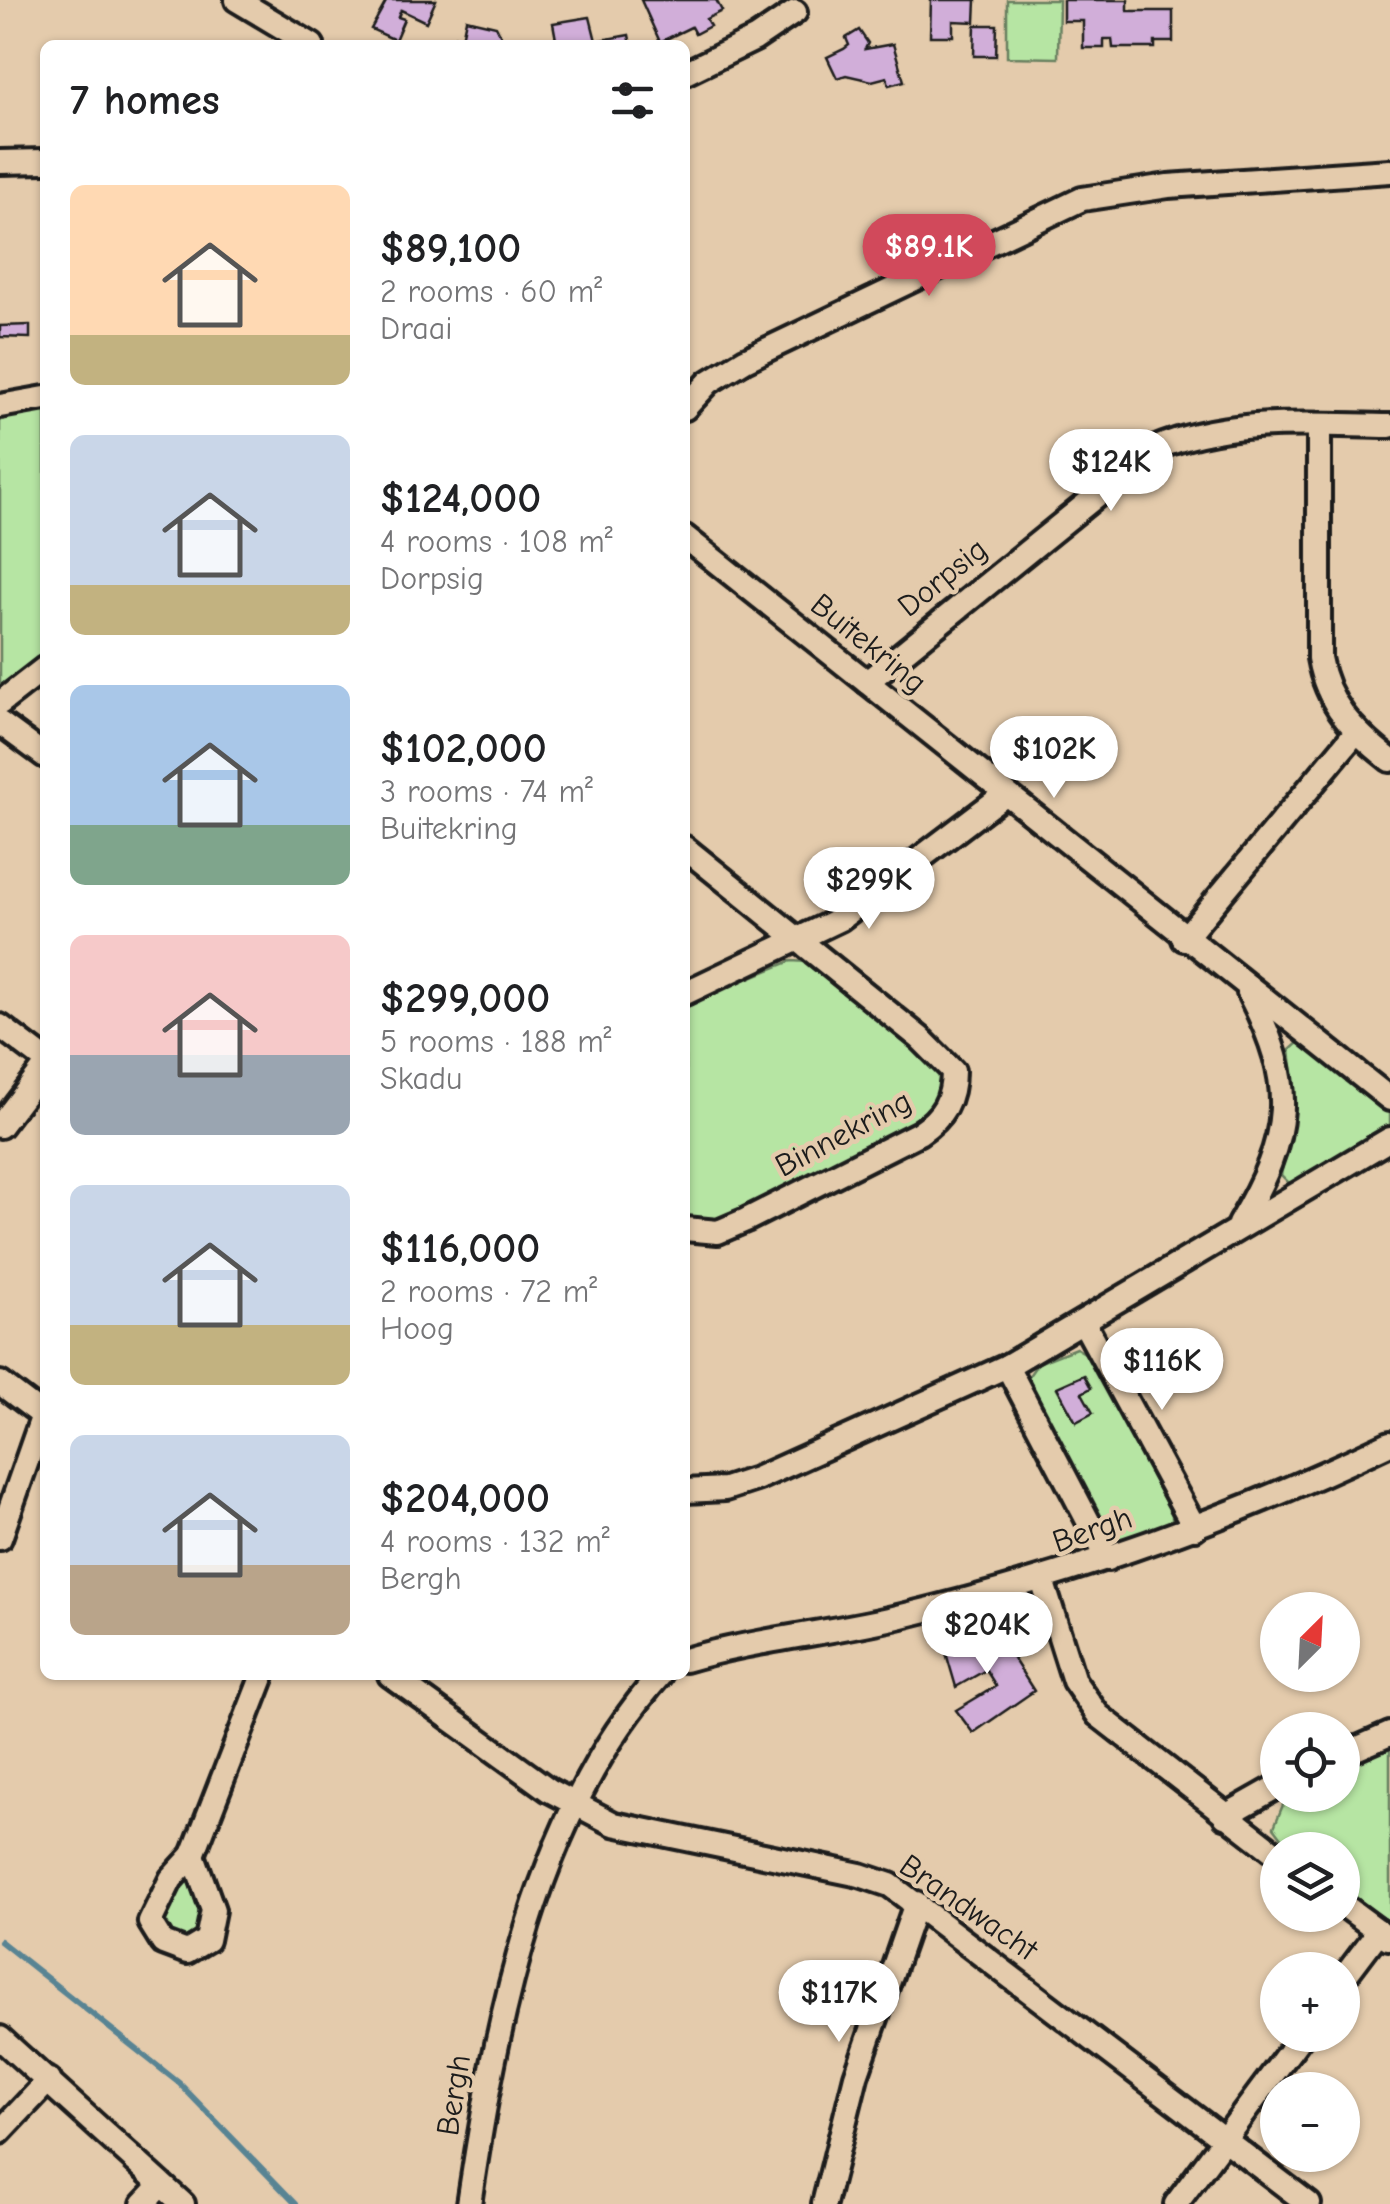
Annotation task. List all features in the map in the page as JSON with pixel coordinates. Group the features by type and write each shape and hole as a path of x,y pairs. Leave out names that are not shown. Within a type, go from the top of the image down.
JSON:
{"street":[{"path":"237,0 304,40"},
{"path":"690,71 755,40 795,12"},
{"path":"0,162 40,161"},
{"path":"690,403 709,382 745,360 1060,207 1105,193 1168,186 1390,171"},
{"path":"0,406 40,399"},
{"path":"1319,425 1318,658 1334,704 1356,732 1390,760"},
{"name":"Dorpsig","path":"866,682 1154,449 1214,430 1390,426"},
{"name":"Buitekring","path":"690,541 1184,939 1390,1099"},
{"path":"0,704 40,672"},
{"path":"0,724 40,752"},
{"path":"1184,939 1356,732"},
{"path":"690,991 800,940 876,896 1004,794"},
{"name":"Binnekring","path":"690,852 941,1056 953,1072 947,1105 936,1122 919,1133 718,1232 690,1229"},
{"name":"Buitekring","path":"1238,1227 1262,1185 1278,1144 1283,1100 1280,1064 1246,987"},
{"path":"0,1026 40,1060"},
{"path":"0,1126 40,1071"},
{"name":"Buitekring","path":"690,1491 724,1489 756,1480 1007,1366 1390,1138"},
{"path":"1084,1322 1194,1528"},
{"path":"1007,1366 1108,1559"},
{"path":"0,1383 40,1413"},
{"path":"0,1538 40,1427"},
{"name":"Bergh","path":"690,1659 900,1617 1042,1580 1194,1528 1390,1443"},
{"path":"1042,1580 1074,1681 1084,1698 1124,1737 1260,1842"},
{"path":"194,1856 262,1680"},
{"name":"Brandwacht","path":"397,1680 574,1806 651,1835 860,1875 890,1886 1309,2204"},
{"name":"Bergh","path":"469,2204 505,2002 574,1806 594,1762 656,1680"},
{"path":"1360,1747 1390,1734"},
{"path":"1224,1816 1260,1796"},
{"path":"824,2204 856,2076 916,1902"},
{"path":"1360,1917 1384,1935 1360,1961"},
{"path":"0,2038 182,2204"},
{"path":"1176,2204 1289,2052"},
{"path":"0,2132 49,2080"},
{"path":"143,2204 162,2185"}],"green space":[{"path":"1007,0 1059,0 1058,58 1007,57"},
{"path":"40,410 40,657 0,687 0,416"},
{"path":"791,961 808,962 934,1060 945,1078 934,1114 832,1171 709,1224 690,1221 690,1002"},
{"path":"1300,1041 1390,1110 1390,1128 1292,1186 1281,1175 1296,1101 1290,1050"},
{"path":"1076,1348 1088,1355 1172,1515 1172,1522 1141,1541 1124,1542 1108,1534 1034,1394 1028,1377 1038,1363","holes":["1084,1376 1091,1387 1082,1393 1076,1422 1057,1388"]},
{"path":"1390,1745 1390,1923 1360,1901 1360,1832 1278,1832 1274,1827 1280,1812 1360,1812 1360,1759"},
{"path":"182,1874 187,1875 203,1925 192,1940 176,1940 163,1921"}],"building":[{"path":"387,0 436,0 426,22 401,10 398,17 404,19 395,40 371,29"},
{"path":"641,0 716,0 722,11 706,19 710,26 695,34 691,27 659,40"},
{"path":"931,0 976,0 975,22 953,21 953,36 930,36"},
{"path":"1063,0 1128,0 1128,11 1173,11 1173,42 1155,42 1155,48 1113,48 1112,39 1104,39 1104,48 1083,48 1083,21 1063,21"},
{"path":"590,17 596,40 556,40 553,23"},
{"path":"466,19 496,26 503,40 454,40 455,36 462,38"},
{"path":"975,25 997,25 996,56 974,56"},
{"path":"859,30 868,43 865,49 893,44 904,81 889,85 887,77 872,81 846,75 837,78 827,57 849,45 846,38"},
{"path":"629,35 630,40 602,40"},
{"path":"30,325 30,338 0,337 0,326"},
{"path":"1084,1375 1091,1388 1082,1393 1093,1413 1076,1422 1057,1387"},
{"path":"995,1630 1034,1691 973,1733 956,1710 996,1686 986,1670 956,1687 944,1646"}],"waterway":[{"path":"0,1941 179,2083 296,2204"}]}
